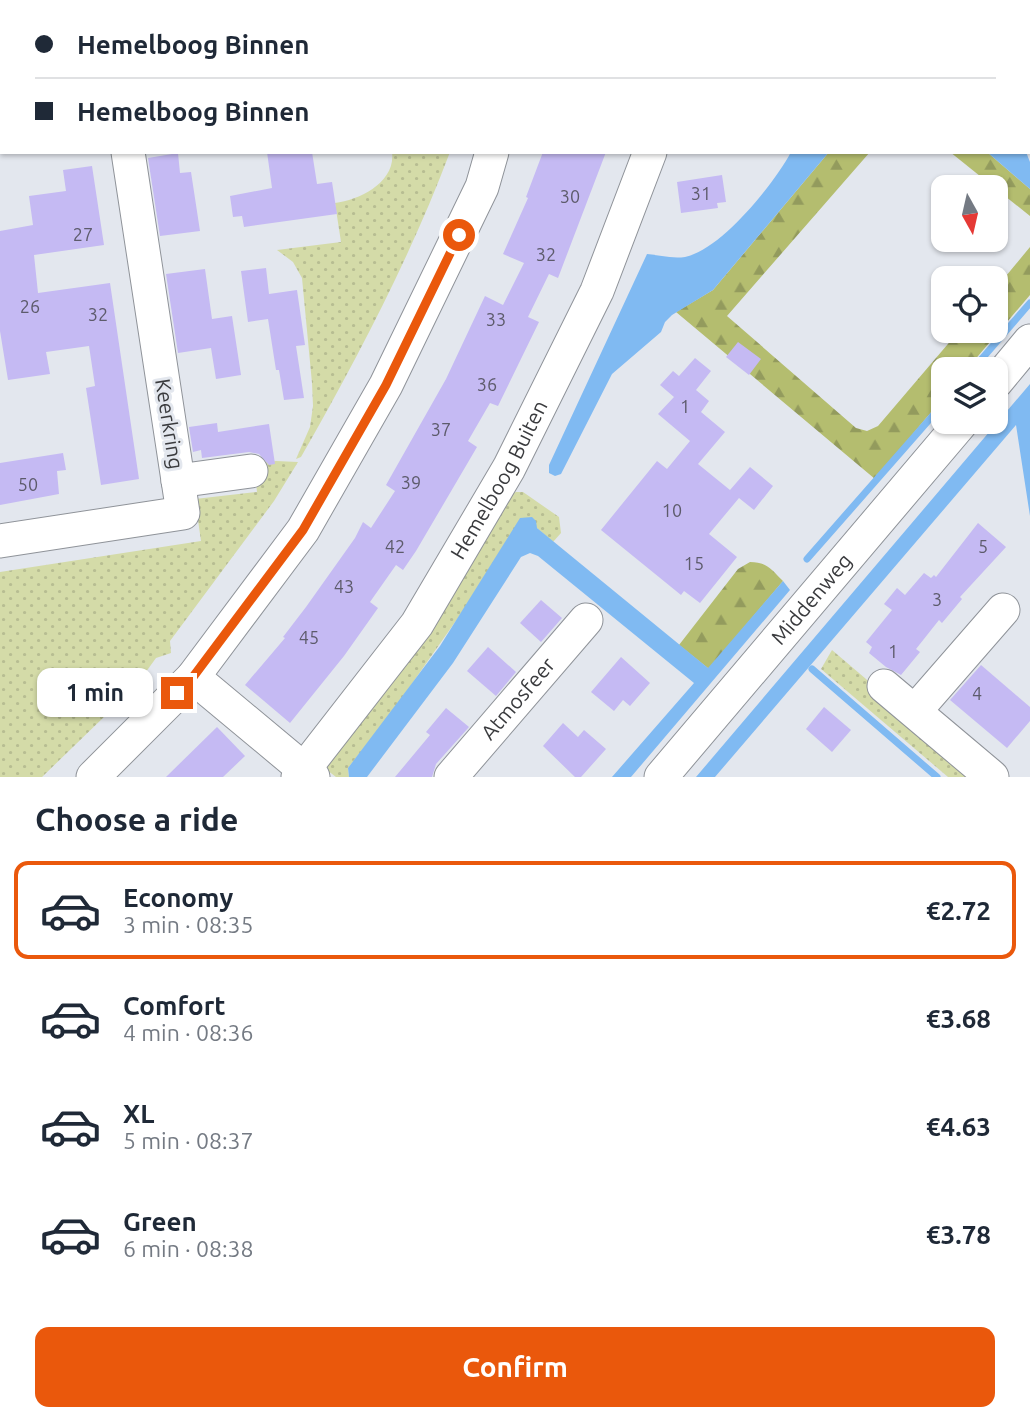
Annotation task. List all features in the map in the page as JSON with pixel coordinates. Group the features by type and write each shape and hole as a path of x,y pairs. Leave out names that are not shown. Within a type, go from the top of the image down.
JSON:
{"street":[{"name":"Keerkring","path":"0,541 183,513 128,154"},
{"path":"93,777 193,677 303,530 379,397 482,187 491,154"},
{"name":"Hemelboog Buiten","path":"306,775 417,624 509,468 597,291 649,154"},
{"path":"1008,368 1030,341"},
{"name":"Middenweg","path":"661,777 952,434"},
{"path":"178,481 251,471"},
{"path":"915,711 1003,610"},
{"name":"Atmosfeer","path":"451,777 586,620"},
{"path":"193,677 306,775"},
{"path":"884,686 992,777"}],"green space":[{"path":"392,154 449,154 418,231 382,307 322,420 301,457 296,459 310,427 312,383 302,278 293,262 277,250 341,242 335,203 355,198 374,188 382,181 392,163"},
{"path":"827,154 868,154 727,316 856,428 867,431 878,426 931,364 931,412 875,479 676,312 713,290"},
{"path":"952,154 989,154 1030,189 1030,216 1008,198 1008,175 979,175"},
{"path":"1030,247 1030,295 1008,321 1008,274"},
{"path":"949,343 989,343 977,357 937,357"},
{"path":"298,462 274,501 170,641 171,653 156,658 135,687 42,777 0,777 0,572 201,541 195,499 257,492 254,464"},
{"path":"523,492 559,517 561,533 553,542 537,528 469,602 395,708 348,768 349,777 336,777 323,767 507,496"},
{"path":"750,562 765,565 783,581 709,669 679,645 738,569"},
{"path":"832,650 981,777 948,777 821,669"}],"water":[{"path":"790,154 827,154 713,290 672,315 661,332 612,374 561,474 555,476 549,473 549,465 647,254 685,257 699,252 745,214"},
{"path":"989,154 1027,154 1030,162 1030,189"},
{"path":"1030,384 1030,516 1016,425 715,777 696,777 988,434 1008,434 1008,410"},
{"path":"532,517 537,528 708,668 783,581 790,590 631,777 612,777 694,683 538,556 530,553 521,557 453,663 367,777 349,777 348,768 440,646 520,518"}],"building":[{"path":"178,154 180,173 191,172 200,231 160,236 148,158"},
{"path":"267,154 312,154 317,184 332,182 337,214 244,227 242,216 233,217 230,196 272,188"},
{"path":"542,154 605,154 558,278 549,274 528,317 539,322 498,406 490,403 468,441 477,447 403,570 396,565 370,602 378,608 344,656 290,723 245,685 285,638 283,637 355,538 363,522 371,528 395,491 386,485 446,379 485,296 503,305 524,263 503,254 528,198 526,197"},
{"path":"92,166 104,245 34,255 38,293 110,283 139,479 101,485 86,388 95,386 89,346 46,352 50,374 8,380 0,331 0,231 33,225 29,196 66,191 63,170"},
{"path":"722,175 726,202 717,203 718,208 681,213 677,182"},
{"path":"266,268 269,294 297,290 305,345 296,346 304,398 284,400 268,319 248,322 241,271"},
{"path":"205,269 212,319 232,316 241,375 216,379 211,348 178,353 166,274"},
{"path":"738,342 761,359 749,375 726,357"},
{"path":"695,358 711,371 696,390 709,401 701,412 725,432 698,464 730,490 750,467 773,486 754,510 739,498 709,534 737,557 700,603 684,591 681,595 601,530 657,461 667,469 690,441 658,414 674,397 660,385 673,371 679,376"},
{"path":"217,423 218,432 269,424 275,464 269,465 259,454 249,452 202,458 201,450 193,452 189,427"},
{"path":"63,453 66,470 57,471 59,494 0,505 0,463"},
{"path":"978,523 1006,547 960,597 962,599 942,623 939,620 916,649 920,652 901,675 886,667 869,653 872,647 866,642 892,610 884,604 897,588 905,595 924,573 931,578 934,575 936,577"},
{"path":"541,600 562,618 541,642 520,623"},
{"path":"488,647 516,672 496,696 467,671"},
{"path":"621,657 650,683 630,706 623,700 614,711 591,692"},
{"path":"981,665 1030,707 1030,721 1007,748 950,700"},
{"path":"824,707 851,730 832,752 806,729"},
{"path":"446,708 469,727 436,764 432,777 395,777 430,735 426,732"},
{"path":"563,723 578,737 584,730 606,749 581,777 575,777 543,746"},
{"path":"217,727 245,756 223,777 166,777"}],"waterway":[{"path":"983,357 1030,303"},
{"path":"807,559 931,418"},
{"path":"812,669 937,777"}],"route":[{"path":"177,693 193,677 303,530 386,385 459,235"}]}
